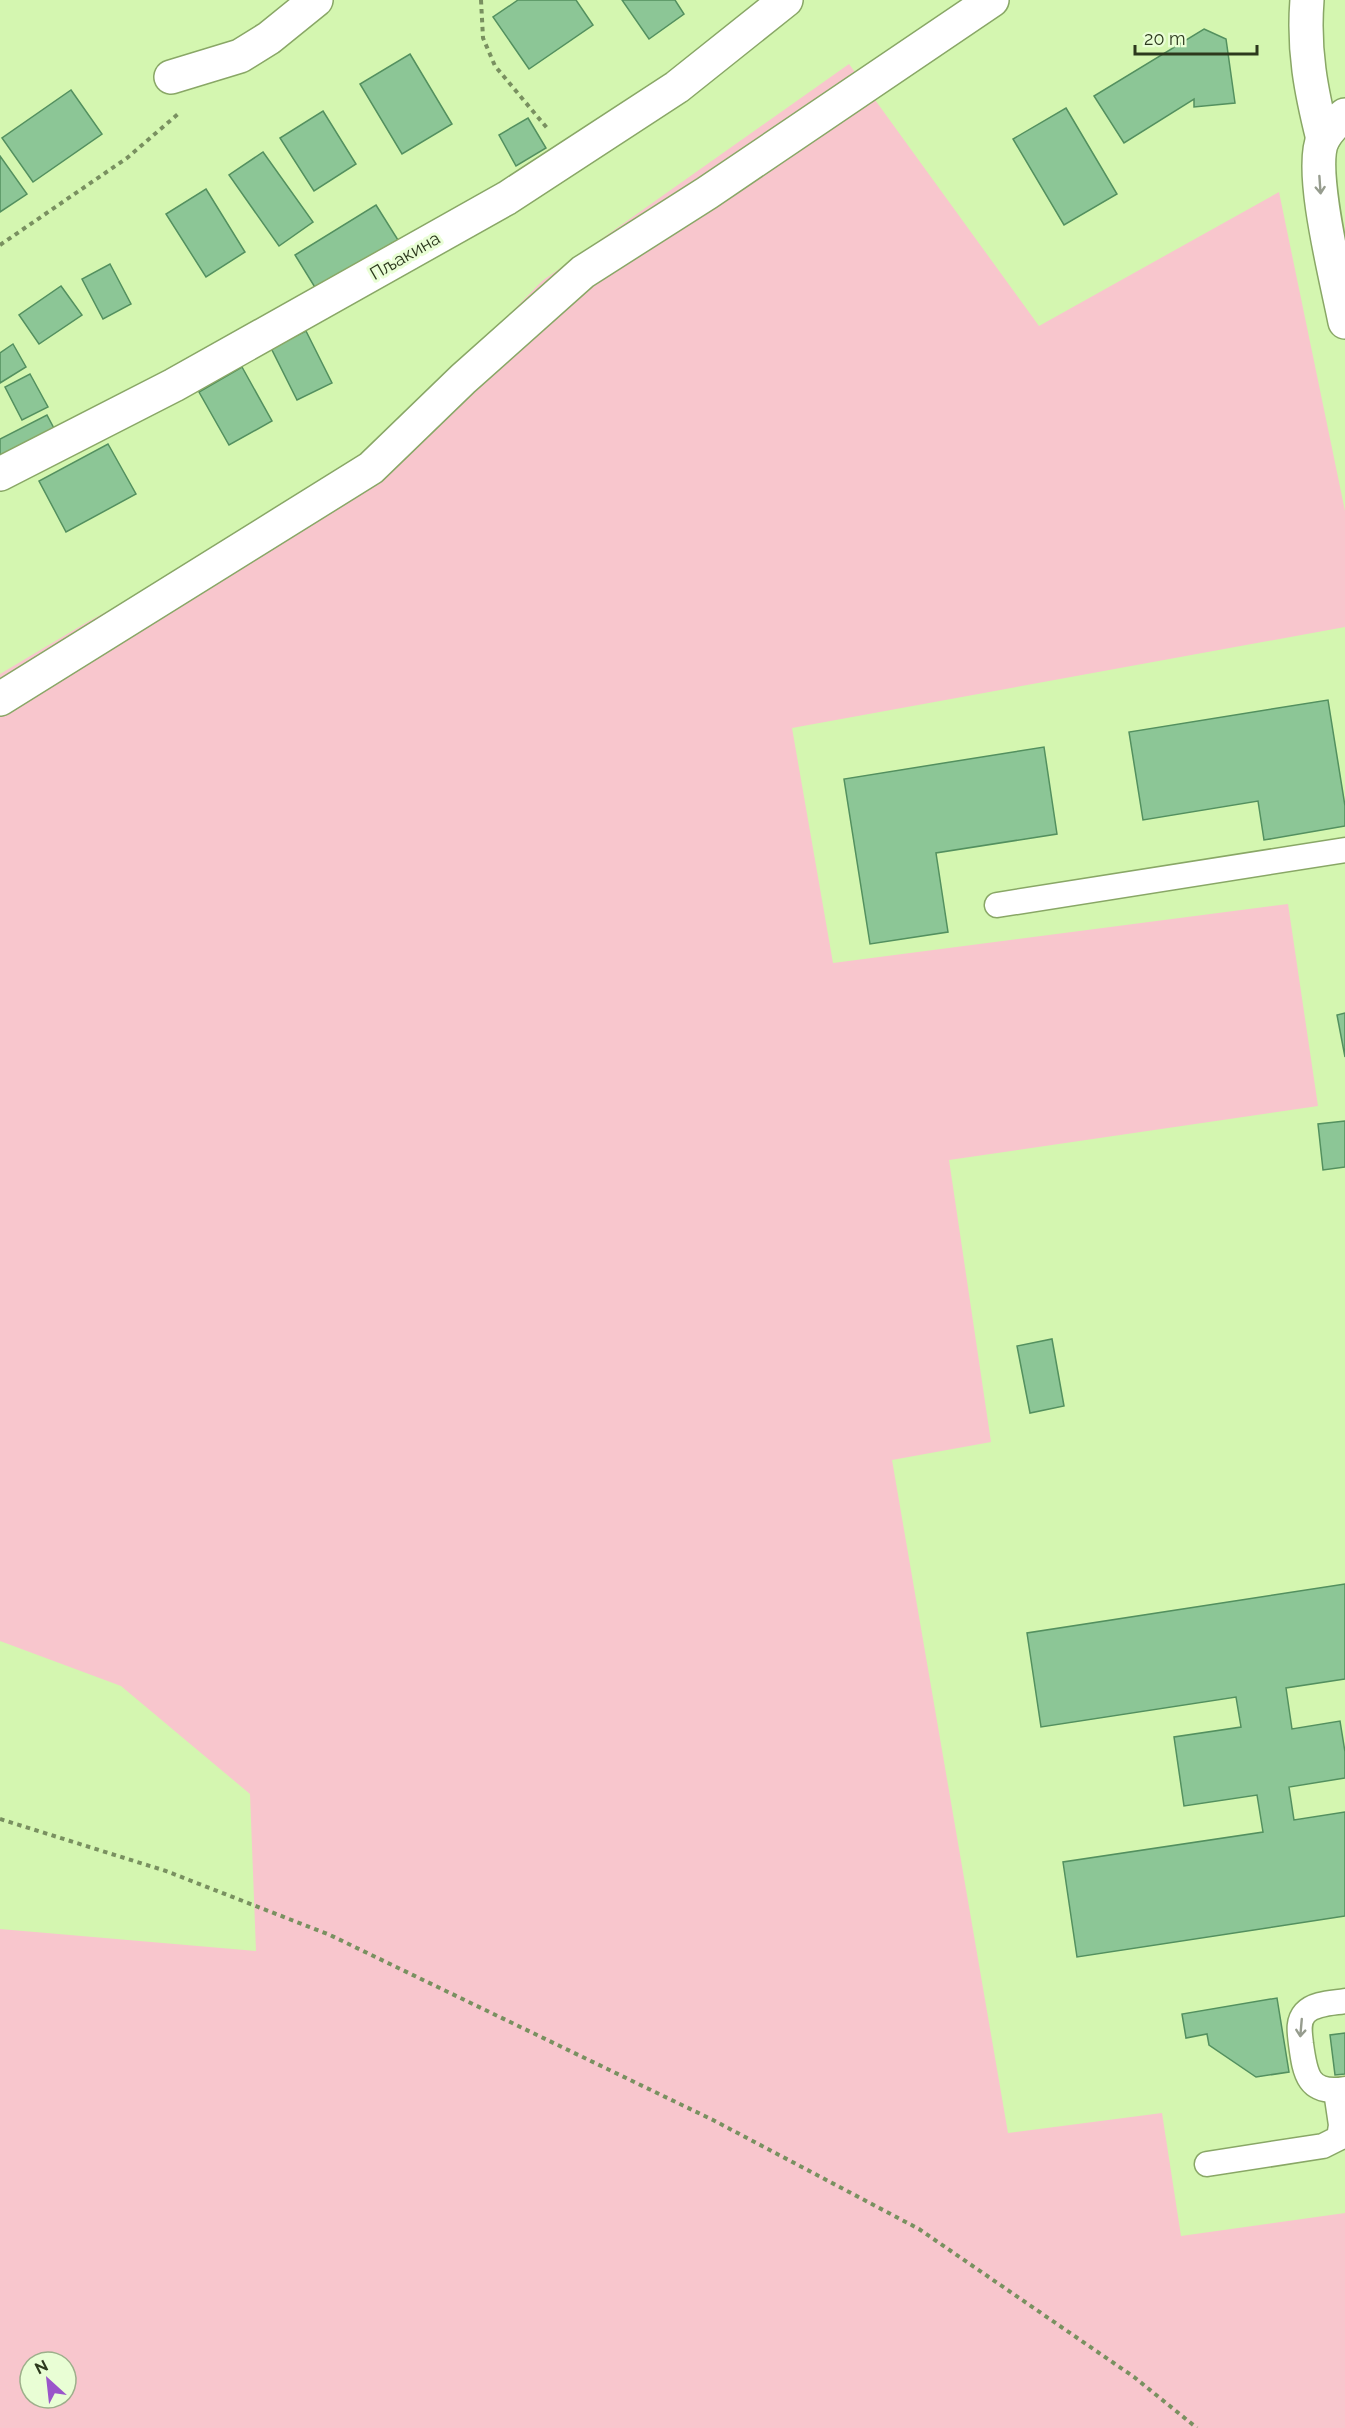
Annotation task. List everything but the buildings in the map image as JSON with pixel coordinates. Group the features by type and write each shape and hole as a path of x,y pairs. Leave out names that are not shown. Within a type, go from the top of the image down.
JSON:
{"street":[{"path":"171,77 240,56 269,38 316,0"},
{"name":"Пљакина","path":"0,474 174,385 507,198 677,87 786,0"},
{"path":"0,699 371,468 463,379 583,272 707,193 992,0"},
{"path":"1307,0 1304,33 1310,90 1323,139"},
{"path":"1345,115 1337,120 1323,139 1320,153 1319,187 1345,322"}],"lane":[{"path":"997,905 1345,850"},
{"path":"1207,2164 1323,2146 1334,2143 1339,2138 1340,2090 1316,2085 1305,2072 1299,2029 1306,2012 1313,2007 1345,2001"}],"path":[{"path":"481,0 483,38 495,66 571,156"},
{"path":"0,245 127,158 181,112"},
{"path":"0,1819 166,1871 330,1935 713,2120 919,2229 1134,2377 1197,2428"}],"shaded area":[{"path":"849,64 1039,326 1279,192 1345,511 1345,627 792,728 833,963 1288,904 1318,1106 949,1160 991,1442 892,1460 1008,2133 1162,2113 1181,2236 1345,2213 1345,2428 0,2428 0,1929 256,1951 250,1794 121,1686 0,1641 0,674 89,621 340,487 542,281"}]}
